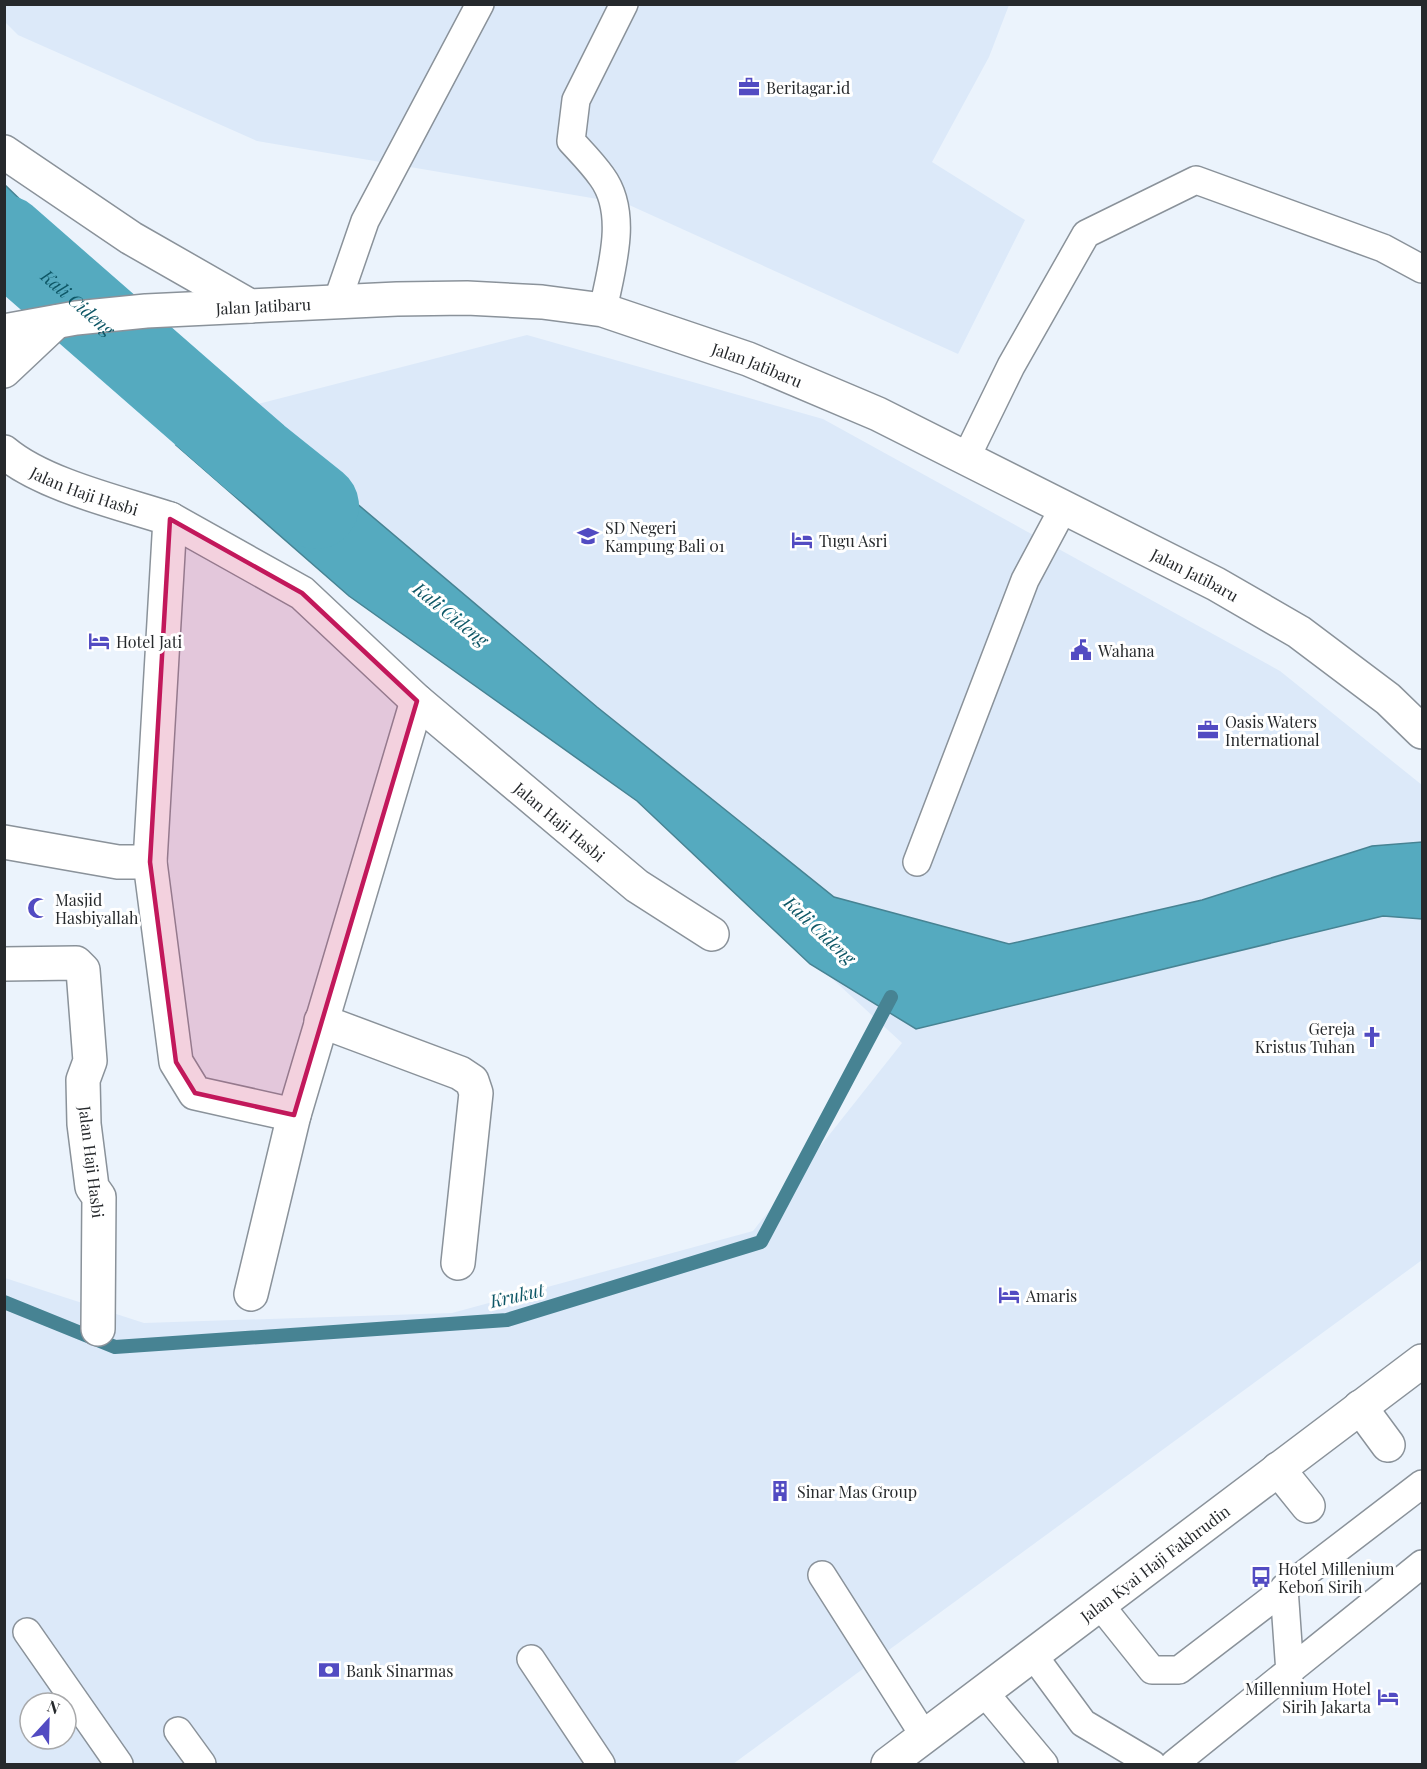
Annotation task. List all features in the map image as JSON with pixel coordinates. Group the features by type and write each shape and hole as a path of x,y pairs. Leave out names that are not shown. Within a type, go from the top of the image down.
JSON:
{"street":[{"path":"4,152 131,238 250,306"},
{"name":"Jalan Jatibaru","path":"4,331 66,320 147,311 337,302 467,298 542,302 603,310 748,359 878,414 1216,584 1299,632 1388,699 1422,732"},
{"path":"4,371 66,320"},
{"name":"Jalan Haji Hasbi","path":"4,452 12,459 63,484 170,519 302,593 417,701 637,886 712,934"},
{"path":"170,519 150,862 176,1062 195,1093 294,1115"},
{"path":"251,1294 294,1115 417,701"},
{"path":"4,842 118,862 150,862"},
{"name":"Jalan Haji Hasbi","path":"4,964 76,963 83,970 90,1061 83,1080 84,1124 92,1186 99,1197 98,1329"},
{"path":"321,1021 460,1073 472,1081 476,1093 458,1263"},
{"name":"Jalan Kyai Haji Fakhrudin","path":"888,1764 1422,1361"},
{"path":"1360,1407 1388,1445"},
{"path":"1278,1469 1308,1506"}],"lane":[{"path":"337,302 364,221 480,4"},
{"path":"603,310 616,239 616,212 604,178 572,141 576,100 624,4"},
{"path":"966,458 1011,366 1086,234 1196,180 1383,248 1422,269"},
{"path":"917,862 1025,580 1064,507"},
{"path":"1100,1605 1152,1670 1179,1670 1422,1484"},
{"path":"1174,1764 1290,1673 1422,1564"},
{"path":"822,1575 925,1737"},
{"path":"1284,1588 1290,1673"},
{"path":"27,1632 119,1764"},
{"path":"1033,1655 1083,1723 1152,1764"},
{"path":"531,1659 602,1764"},
{"path":"984,1692 1044,1764"},
{"path":"178,1731 202,1764"}],"highlighted area":[{"path":"170,519 302,593 417,701 294,1115 195,1093 176,1062 150,862"}],"shaded area":[{"path":"4,5 1009,5 989,57 932,162 1025,220 958,354 627,204 257,141 18,35 5,22"},
{"path":"527,335 823,419 1280,671 1422,785 1422,1260 733,1764 5,1764 5,1278 144,1323 452,1313 753,1231 902,1043 219,414"}],"water":[{"path":"5,185 29,208 5,212"},
{"path":"257,419 597,707 834,897 1009,944 1202,900 1372,846 1422,842 1422,919 1383,916 916,1029 810,964 637,801 349,596 176,445"}],"waterway":[{"name":"Kali Cideng","path":"4,238 256,458 316,506"},
{"name":"Krukut","path":"4,1302 115,1347 507,1320 761,1242 891,997"}],"place":[{"name":"Beritagar.id","path":"749,87"},
{"name":"SD Negeri Kampung Bali 01","path":"588,536"},
{"name":"Tugu Asri","path":"802,540"},
{"name":"Hotel Jati","path":"99,641"},
{"name":"Wahana","path":"1081,650"},
{"name":"Oasis Waters International","path":"1208,730"},
{"name":"Masjid Hasbiyallah","path":"38,908"},
{"name":"Gereja Kristus Tuhan","path":"1372,1037"},
{"name":"Amaris","path":"1009,1295"},
{"name":"Sinar Mas Group","path":"780,1491"},
{"name":"Hotel Millenium Kebon Sirih","path":"1261,1577"},
{"name":"Bank Sinarmas","path":"329,1670"},
{"name":"Millennium Hotel Sirih Jakarta","path":"1388,1697"}]}
